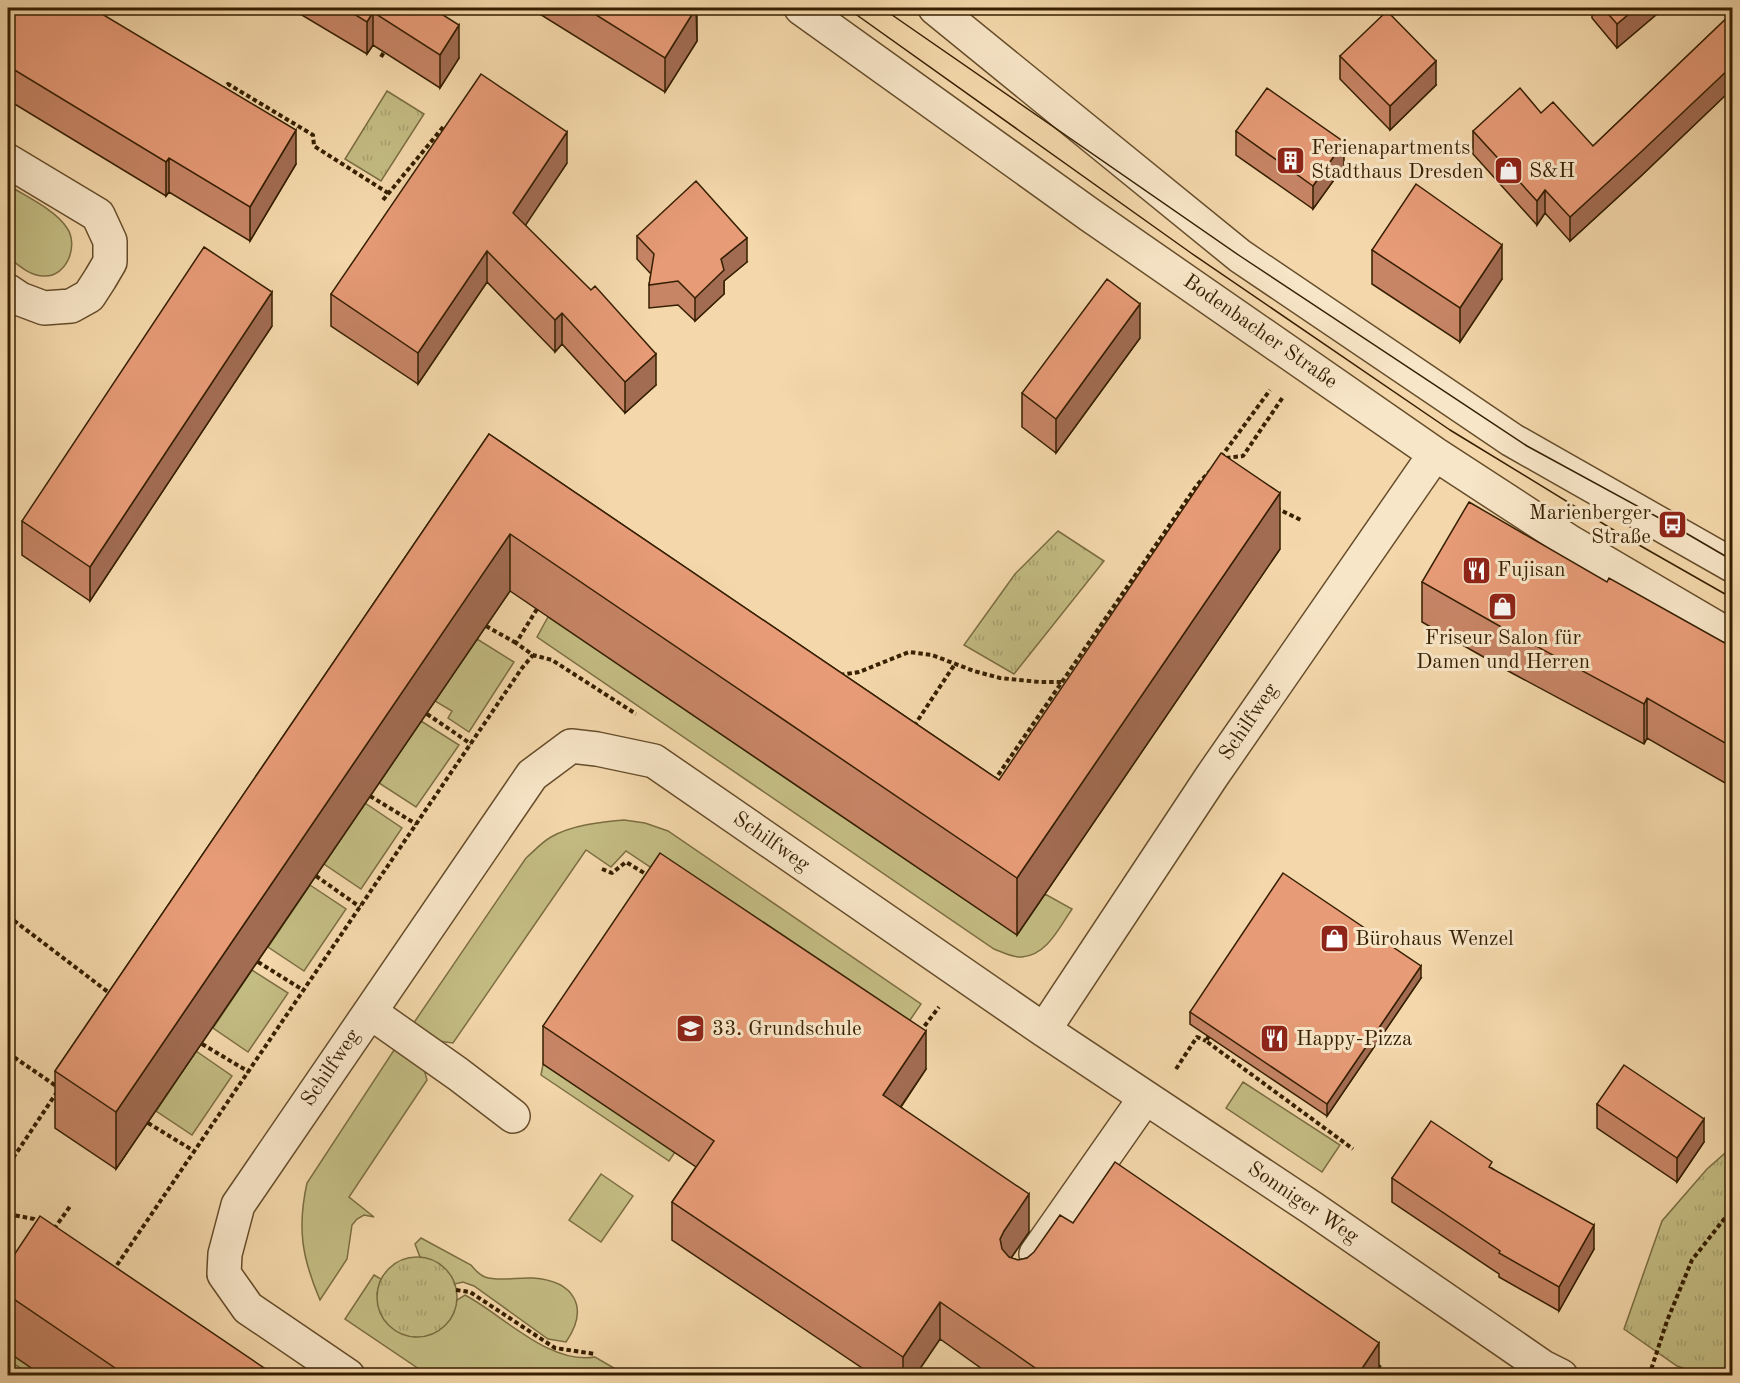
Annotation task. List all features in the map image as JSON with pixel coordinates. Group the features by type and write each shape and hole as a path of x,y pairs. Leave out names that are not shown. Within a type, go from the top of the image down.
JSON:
{"street":[{"name":"Bodenbacher Straße","path":"801,8 1090,215 1435,454 1570,542 1732,637"},
{"path":"935,8 1240,256 1512,440 1732,565"},
{"path":"8,161 98,215 110,241 110,262 89,296 71,306 44,308 20,299 8,291"},
{"name":"Schilfweg","path":"348,1376 248,1308 224,1274 225,1254 238,1205 532,775 572,746 654,761 1044,1030 1212,776 1435,454"},
{"path":"370,1012 513,1116"},
{"name":"Sonniger Weg","path":"1044,1030 1312,1208 1543,1367 1561,1376"},
{"path":"1019,1279 1145,1098"}],"path":[{"path":"381,57 387,47"},
{"path":"222,93 228,84 313,135 314,146 388,193"},
{"path":"383,200 444,126 452,131"},
{"path":"1274,384 1220,459 1243,456 1284,395"},
{"path":"989,789 1197,485 1212,468"},
{"path":"1197,485 1208,488"},
{"path":"1272,507 1301,520"},
{"path":"516,643 537,609"},
{"path":"486,626 533,655 552,660 660,729 654,761"},
{"path":"838,676 859,672 909,652 932,655 1000,678 1064,682"},
{"path":"117,1265 533,655"},
{"path":"909,734 955,664"},
{"path":"427,714 471,744"},
{"path":"370,796 416,824"},
{"path":"602,868 612,873 626,862 656,881"},
{"path":"315,876 360,907"},
{"path":"8,916 120,1000"},
{"path":"258,962 303,990"},
{"path":"916,1037 941,1005"},
{"path":"1185,1054 1197,1037 1208,1038 1353,1149"},
{"path":"202,1044 249,1072"},
{"path":"8,1053 60,1089"},
{"path":"9,1164 66,1079"},
{"path":"148,1123 194,1151"},
{"path":"52,1232 71,1205"},
{"path":"1648,1376 1692,1260 1732,1209"},
{"path":"8,1214 34,1219 43,1226"},
{"path":"456,1290 470,1292 555,1348 595,1354"},
{"path":"1368,1359 1388,1373"},
{"path":"8,1364 25,1376"}],"green space":[{"path":"387,91 424,114 381,181 345,159"},
{"path":"8,185 48,209 67,228 72,243 69,259 65,266 52,275 44,276 24,270 8,257"},
{"path":"1058,531 1104,561 1014,674 964,645 1015,574"},
{"path":"548,617 1017,935 1045,894 1072,909 1057,932 1039,951 1019,957 994,949 537,637"},
{"path":"477,639 514,662 469,732 448,718 452,711 435,701"},
{"path":"421,721 459,745 416,807 379,783"},
{"path":"365,803 402,828 361,889 324,864"},
{"path":"624,820 645,823 668,831 921,1004 908,1023 831,988 626,851 611,867 586,850 453,1043 438,1041 413,1024 526,858 544,841 559,833 586,825"},
{"path":"310,885 346,909 304,971 268,947"},
{"path":"252,970 288,993 248,1052 213,1028"},
{"path":"396,1047 423,1065 427,1080 349,1197 374,1217 364,1215 352,1225 347,1259 320,1300 309,1270 303,1243 302,1214 307,1183"},
{"path":"196,1051 232,1076 192,1135 156,1111"},
{"path":"543,1064 675,1152 669,1161 541,1075"},
{"path":"1243,1082 1340,1145 1322,1172 1226,1108"},
{"path":"1732,1147 1732,1375 1704,1375 1677,1366 1624,1329 1662,1221 1707,1169"},
{"path":"601,1174 633,1196 601,1242 569,1220"},
{"path":"421,1238 471,1265 485,1277 547,1280 568,1290 577,1307 577,1318 566,1342 548,1339 474,1286 463,1282 455,1284 441,1266 420,1257 415,1244"},
{"path":"417,1257 432,1260 445,1269 454,1282 457,1297 454,1312 445,1325 432,1334 417,1337 402,1334 389,1325 380,1312 377,1297 380,1282 389,1269 402,1260"},
{"path":"374,1275 381,1279 377,1294 414,1337 423,1336 443,1327 451,1316 457,1300 465,1295 544,1346 561,1354 595,1357 626,1375 428,1375 345,1319"},
{"path":"8,1352 51,1375 31,1375 8,1360"}],"building":[{"path":"8,8 92,8 296,130 250,207 169,158 166,162 8,66"},
{"path":"344,8 432,8 459,25 440,55 373,12 367,22"},
{"path":"585,8 696,8 665,58"},
{"path":"1603,8 1636,8 1617,24"},
{"path":"1387,11 1436,61 1390,106 1340,56"},
{"path":"1732,13 1732,66 1570,217 1545,190 1537,201 1473,131 1520,88 1541,113 1553,102 1593,146"},
{"path":"481,74 567,132 513,213 591,290 595,286 656,354 625,382 562,313 555,320 487,251 418,353 331,294"},
{"path":"1267,88 1344,142 1313,186 1236,131"},
{"path":"696,181 747,238 721,259 724,270 695,298 678,281 649,285 654,254 637,236"},
{"path":"1416,184 1502,245 1460,308 1372,250"},
{"path":"204,247 272,292 90,567 22,521"},
{"path":"1107,279 1140,304 1056,419 1022,393"},
{"path":"489,434 999,780 1221,453 1280,493 1017,878 510,534 116,1112 55,1071"},
{"path":"1469,502 1607,582 1609,578 1732,647 1732,747 1647,698 1644,704 1422,582"},
{"path":"660,853 926,1031 883,1095 1029,1194 1000,1239 1002,1249 1009,1257 1018,1260 1027,1258 1034,1252 1060,1215 1073,1223 1115,1162 1379,1343 1357,1376 1047,1376 940,1302 903,1357 672,1202 714,1141 543,1026"},
{"path":"1283,873 1421,966 1327,1104 1190,1012"},
{"path":"1624,1065 1704,1119 1677,1158 1597,1104"},
{"path":"1431,1121 1492,1162 1489,1167 1594,1225 1559,1287 1499,1253 1500,1251 1392,1178"},
{"path":"40,1216 276,1376 127,1376 8,1295 8,1264"}],"tram line":[{"path":"847,8 1191,253 1450,430 1625,537 1732,598"},
{"path":"882,8 1240,256 1527,446 1732,560"}],"place":[{"name":"Ferienapartments Stadthaus Dresden","path":"1290,160"},
{"name":"S&H","path":"1508,171"},
{"name":"Marienberger Straße","path":"1672,525"},
{"name":"Fujisan","path":"1476,570"},
{"name":"Friseur Salon für Damen und Herren","path":"1503,607"},
{"name":"Bürohaus Wenzel","path":"1334,939"},
{"name":"33. Grundschule","path":"691,1029"},
{"name":"Happy-Pizza","path":"1275,1039"}]}
